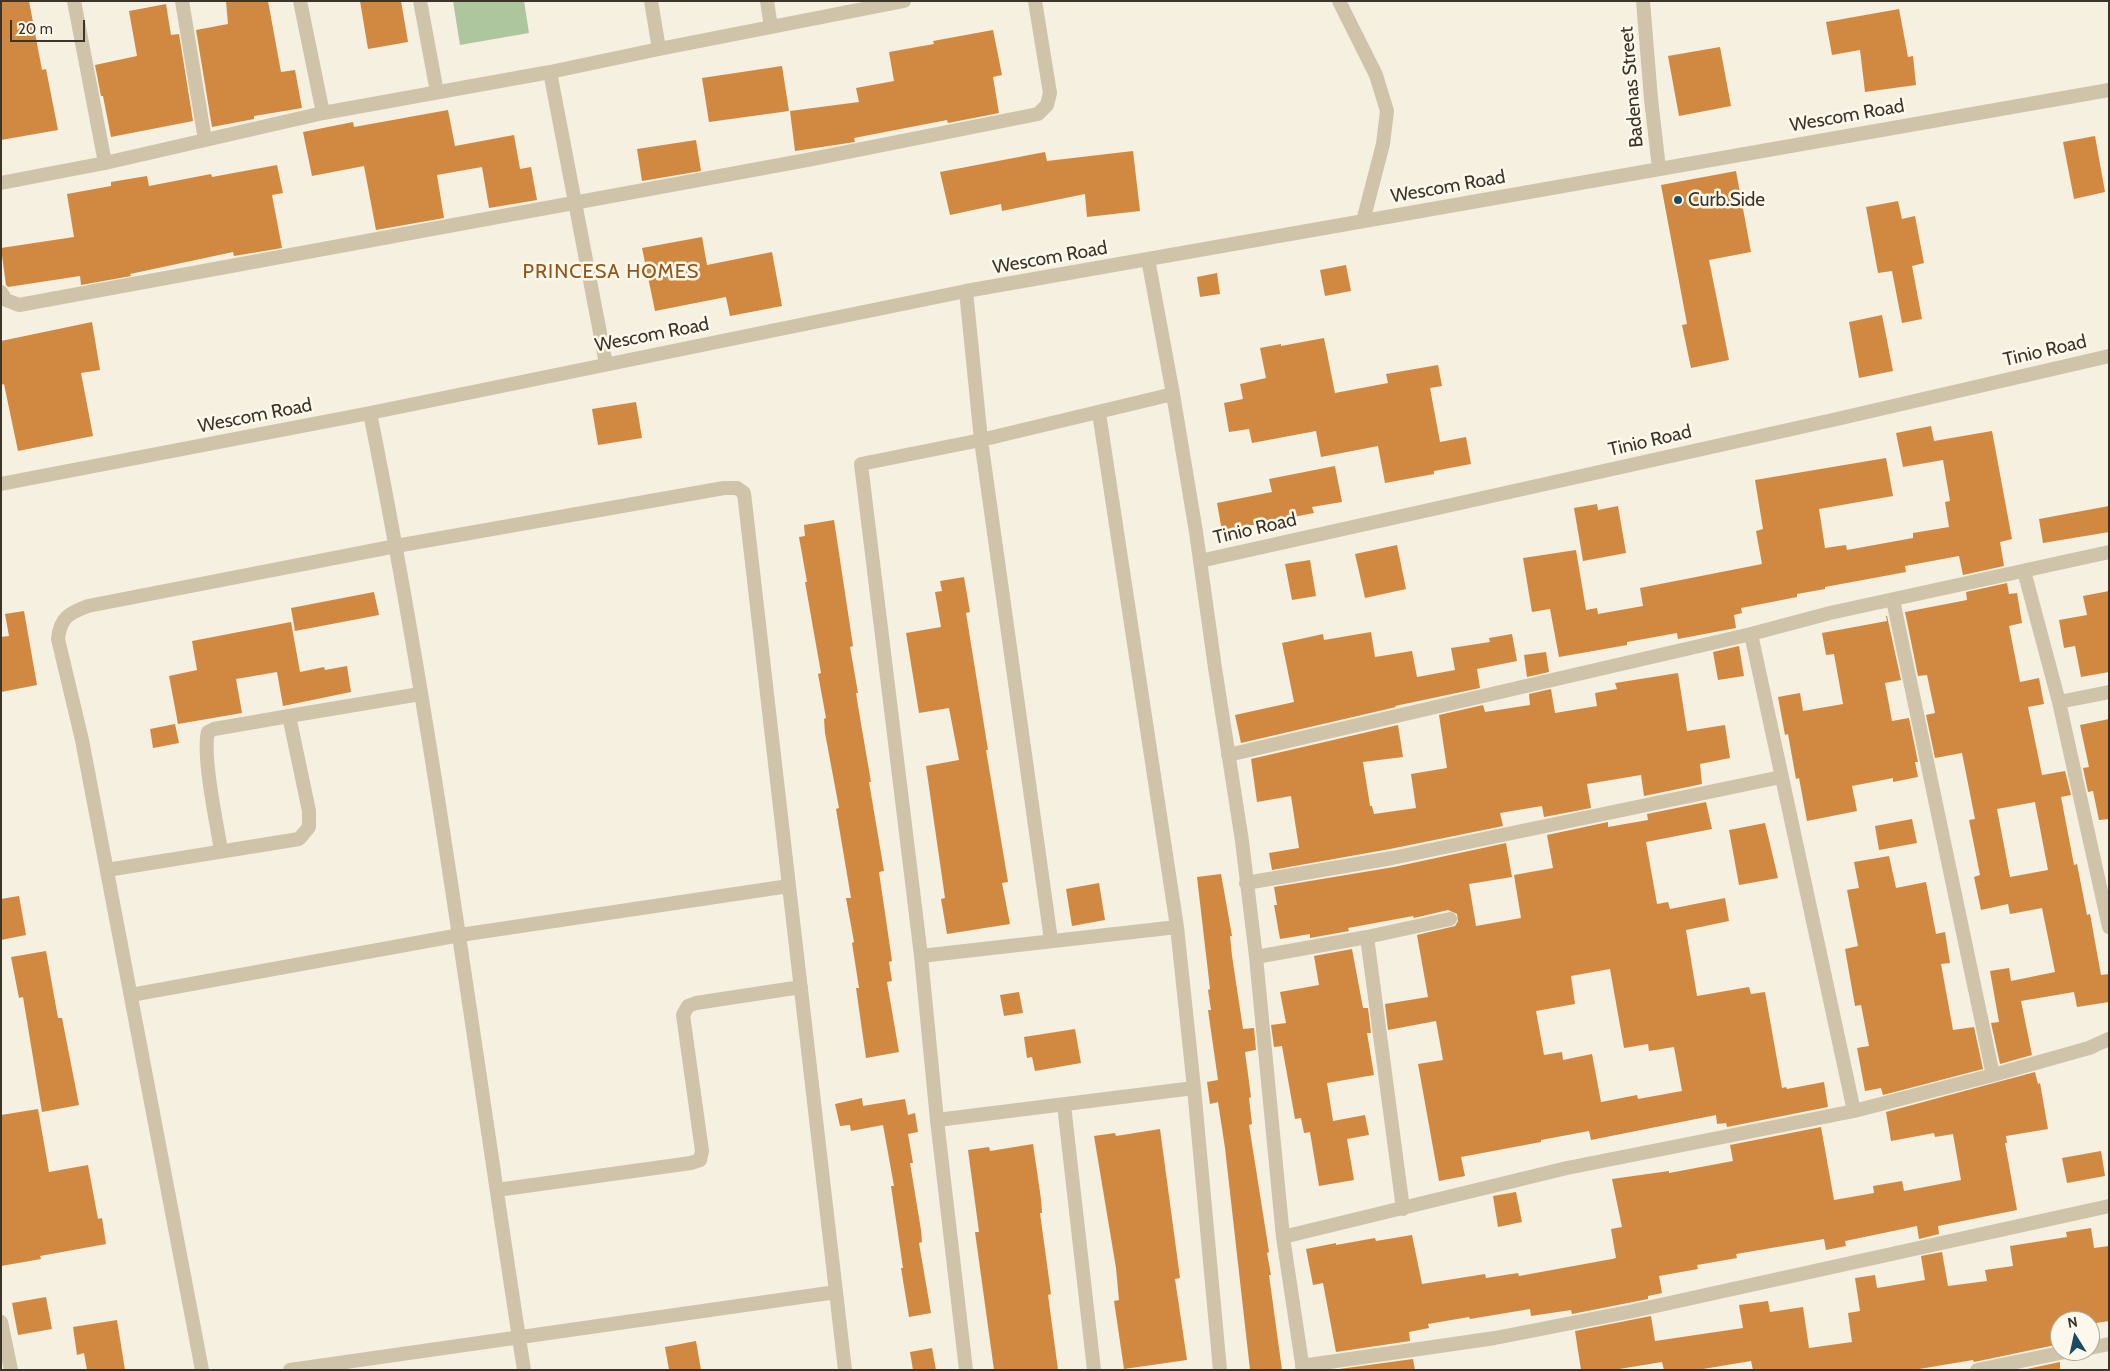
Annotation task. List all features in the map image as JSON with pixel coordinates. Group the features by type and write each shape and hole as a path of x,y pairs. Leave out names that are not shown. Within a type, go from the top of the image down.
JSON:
{"street":[{"path":"74,1 106,162"},
{"path":"182,1 206,140"},
{"path":"300,1 323,113"},
{"path":"420,1 438,92"},
{"path":"651,1 659,49"},
{"path":"767,1 771,26"},
{"path":"1,183 106,162 323,113 550,72 771,26 904,1"},
{"path":"1,292 6,300 19,305 574,204 1038,114 1047,105 1050,93 1035,1"},
{"path":"1339,1 1376,75 1387,111 1383,144 1363,221"},
{"name":"Badenas Street","path":"1643,1 1659,168"},
{"path":"550,72 606,364"},
{"name":"Wescom Road","path":"1,484 370,413 966,291 2109,90"},
{"path":"1148,259 1174,394 1242,841 1256,957 1283,1237 1302,1368 1495,1338 1633,1311 2109,1206"},
{"path":"966,291 981,440 1051,940"},
{"name":"Tinio Road","path":"1200,561 1837,419 2109,356"},
{"path":"966,1370 937,1120 922,956 861,464 981,440 1174,394"},
{"path":"370,413 396,546 460,935 524,1370"},
{"path":"1099,413 1177,927 1220,1370"},
{"path":"202,1370 82,740 58,639 60,627 74,611 88,606 396,546 732,487 740,489 744,493 745,499 845,1370"},
{"path":"1228,754 1751,634 1830,613 2109,552"},
{"path":"2024,571 2059,702 2106,900 2109,927"},
{"path":"1893,600 1993,1075"},
{"path":"1751,634 1854,1111"},
{"path":"2059,702 2109,692"},
{"path":"221,851 208,762 206,740 208,732 214,728 420,694"},
{"path":"107,870 299,840 309,827 309,810 289,716"},
{"path":"1246,883 1392,858 1781,777"},
{"path":"131,994 460,935 789,886"},
{"path":"1256,957 1367,937 1450,919"},
{"path":"922,956 1177,927"},
{"path":"1367,937 1403,1209"},
{"path":"497,1190 691,1163 700,1160 702,1151 683,1015 688,1006 696,1003 801,988"},
{"path":"1283,1237 1567,1168 1854,1111 2089,1048 2109,1039"},
{"path":"937,1120 1194,1088"},
{"path":"1064,1105 1094,1370"},
{"path":"290,1370 836,1292"},
{"path":"1,1322 11,1370"},
{"path":"1977,1370 2030,1364 2050,1358"}],"green space":[{"path":"453,1 524,1 529,33 460,45"}],"building":[{"path":"1,1 29,1 42,70 46,69 58,130 1,140"},
{"path":"226,1 268,1 281,72 295,70 302,108 254,116 254,119 212,127 196,30 228,24"},
{"path":"360,1 401,1 408,42 368,49"},
{"path":"166,4 171,35 179,34 193,121 111,137 95,65 137,56 129,11"},
{"path":"1899,9 1908,57 1913,56 1916,85 1865,92 1860,50 1832,55 1826,22"},
{"path":"993,30 1002,75 993,77 999,113 948,123 947,120 854,138 855,142 795,151 790,111 859,102 856,88 894,81 889,52 934,44 933,41"},
{"path":"1720,47 1731,106 1679,116 1668,56"},
{"path":"782,66 789,111 709,122 702,78"},
{"path":"448,110 455,146 514,135 520,169 531,167 537,200 489,208 482,167 437,175 444,218 376,230 364,166 312,176 303,132 353,122 354,127"},
{"path":"2095,136 2105,192 2074,199 2063,142"},
{"path":"696,140 701,171 642,181 637,149"},
{"path":"1133,151 1140,211 1087,217 1085,194 1002,211 1001,204 950,215 940,172 1045,152 1047,161"},
{"path":"277,165 283,193 272,195 282,248 234,256 233,252 130,274 131,276 81,285 80,276 8,287 6,285 1,248 74,237 67,194 111,186 111,182 147,176 149,186 211,174 212,177"},
{"path":"1736,171 1751,252 1709,260 1729,360 1691,368 1682,325 1687,324 1661,185"},
{"path":"1898,201 1902,219 1915,216 1924,263 1912,266 1922,319 1902,323 1892,271 1878,273 1866,207"},
{"path":"702,237 707,265 772,252 782,306 730,316 726,297 655,311 642,248"},
{"path":"1346,265 1351,291 1325,296 1320,270"},
{"path":"1217,273 1220,294 1200,297 1197,277"},
{"path":"1882,315 1893,371 1859,378 1849,322"},
{"path":"92,322 100,370 81,373 93,436 18,451 4,384 1,385 1,341"},
{"path":"1324,338 1335,393 1388,383 1386,374 1438,365 1442,386 1430,388 1440,442 1466,437 1471,464 1434,471 1434,474 1385,483 1378,446 1321,457 1316,431 1252,443 1249,429 1229,432 1224,403 1243,399 1240,384 1266,378 1260,348"},
{"path":"636,402 642,438 598,445 592,409"},
{"path":"1931,426 1934,441 1992,431 2012,539 2000,542 2004,566 1963,575 1959,556 1905,566 1906,572 1825,587 1825,589 1797,594 1797,597 1741,608 1742,613 1734,615 1736,628 1678,639 1677,633 1627,642 1627,645 1559,657 1550,609 1532,612 1523,558 1576,550 1586,610 1597,608 1598,614 1643,606 1640,588 1762,564 1756,531 1763,529 1755,480 1886,458 1893,496 1819,509 1825,548 1846,545 1847,550 1913,538 1913,533 1949,527 1945,502 1950,501 1943,460 1903,467 1896,433"},
{"path":"1335,466 1342,502 1312,507 1314,513 1222,531 1217,503 1272,492 1269,479"},
{"path":"1597,504 1598,510 1618,506 1626,553 1583,561 1574,508"},
{"path":"2109,506 2109,532 2043,543 2039,519"},
{"path":"834,520 853,646 850,647 858,693 856,693 884,871 879,872 892,961 889,962 892,981 887,982 899,1052 866,1058 856,988 859,988 852,943 854,942 846,898 851,898 836,809 839,808 825,733 824,719 826,718 818,674 821,673 799,537 805,536 804,525"},
{"path":"1397,545 1406,589 1365,598 1355,554"},
{"path":"1310,560 1316,596 1292,600 1285,564"},
{"path":"964,577 970,612 966,613 1008,882 1002,883 1010,924 947,934 941,899 945,898 926,766 959,760 949,708 919,713 906,633 941,627 935,592 942,591 940,581"},
{"path":"2007,583 2009,594 2017,593 2022,623 2009,626 2020,682 2039,678 2044,704 2028,707 2042,775 2065,771 2071,795 2061,797 2074,865 2077,864 2087,915 2090,914 2101,975 2109,974 2109,1002 2077,1007 2074,992 2021,1001 2032,1055 2000,1064 1991,1023 1999,1022 1990,971 2009,968 2011,981 2055,972 2042,908 2010,914 2008,904 1981,910 1974,877 1980,875 1969,820 1975,819 1962,753 1935,758 1926,715 1935,713 1927,675 1918,676 1905,612 1967,600 1966,592","holes":["2035,802 2048,870 2010,877 1997,809"]},
{"path":"2109,591 2109,672 2081,677 2075,646 2064,648 2059,620 2087,615 2083,596"},
{"path":"374,592 379,615 295,631 291,608"},
{"path":"24,611 37,685 1,692 1,637 9,636 5,614"},
{"path":"1886,616 1901,680 1885,683 1892,721 1909,718 1918,762 1915,762 1918,777 1893,782 1893,778 1852,786 1857,811 1807,821 1799,778 1796,779 1788,734 1785,735 1778,697 1800,693 1803,711 1843,704 1834,654 1826,655 1822,633 1887,621"},
{"path":"291,622 300,672 324,667 325,670 347,666 351,692 283,706 277,672 236,679 242,713 178,724 169,676 197,670 192,641"},
{"path":"1371,632 1375,657 1412,651 1417,677 1455,670 1451,648 1490,642 1489,638 1512,634 1517,661 1477,669 1480,688 1395,706 1241,743 1235,715 1294,702 1282,643 1323,634 1324,640"},
{"path":"1739,646 1744,676 1718,680 1713,652"},
{"path":"1546,652 1549,672 1527,677 1524,655"},
{"path":"1678,673 1687,731 1725,725 1730,758 1700,764 1702,784 1644,796 1641,775 1587,784 1591,808 1544,817 1542,806 1500,813 1503,826 1272,870 1269,853 1299,848 1291,796 1257,802 1251,759 1398,725 1403,757 1363,762 1370,806 1372,806 1374,814 1416,808 1411,774 1447,768 1439,715 1483,705 1485,712 1530,705 1529,694 1551,689 1555,713 1597,706 1595,693 1617,689 1615,683"},
{"path":"2109,719 2109,819 2099,820 2093,791 2088,792 2083,768 2089,767 2080,725"},
{"path":"175,724 179,743 153,748 150,729"},
{"path":"1706,802 1712,829 1646,842 1657,904 1668,902 1670,909 1725,898 1729,921 1686,930 1697,996 1749,987 1751,994 1765,992 1782,1088 1786,1087 1787,1089 1824,1082 1828,1107 1727,1127 1726,1123 1717,1124 1716,1115 1591,1140 1589,1131 1541,1140 1541,1142 1461,1157 1465,1176 1439,1181 1418,1064 1443,1060 1436,1021 1388,1030 1385,1004 1428,997 1417,935 1455,926 1458,921 1457,914 1448,910 1414,918 1413,916 1348,928 1349,931 1310,938 1310,934 1280,939 1274,905 1277,905 1274,887 1394,867 1506,843 1512,877 1469,884 1476,926 1521,918 1514,875 1553,868 1547,835 1608,822 1608,827 1648,820 1647,814","holes":["1610,969 1624,1048 1648,1044 1649,1051 1674,1047 1682,1091 1638,1099 1637,1095 1601,1102 1592,1054 1563,1060 1562,1052 1544,1055 1536,1011 1575,1004 1571,976"]},
{"path":"1912,819 1917,843 1879,850 1875,826"},
{"path":"1765,823 1778,878 1739,885 1729,830"},
{"path":"1889,856 1896,888 1926,882 1936,934 1945,932 1950,963 1941,964 1953,1030 1974,1027 1983,1069 1883,1095 1881,1088 1865,1091 1857,1048 1869,1046 1861,1005 1855,1006 1845,949 1858,946 1847,890 1859,888 1854,862"},
{"path":"1221,874 1232,936 1230,936 1232,956 1243,1029 1254,1028 1256,1050 1245,1052 1251,1097 1249,1098 1252,1124 1249,1125 1269,1252 1267,1253 1271,1275 1269,1275 1282,1370 1250,1370 1225,1148 1218,1102 1210,1104 1207,1082 1218,1080 1208,1010 1211,1010 1208,990 1210,989 1197,877"},
{"path":"1099,883 1105,920 1072,926 1066,889"},
{"path":"19,896 26,935 1,940 1,899"},
{"path":"1352,949 1363,1008 1368,1008 1371,1033 1367,1033 1374,1075 1327,1083 1333,1121 1365,1115 1369,1135 1347,1139 1354,1180 1319,1186 1310,1132 1304,1133 1301,1118 1295,1119 1282,1046 1274,1047 1271,1025 1286,1023 1280,992 1319,985 1314,956"},
{"path":"46,951 58,1018 62,1018 79,1105 42,1112 23,997 19,998 11,957"},
{"path":"1019,992 1023,1013 1004,1016 1000,995"},
{"path":"1075,1029 1081,1063 1035,1071 1032,1057 1027,1058 1024,1037"},
{"path":"2035,1072 2038,1084 2040,1083 2048,1129 2006,1136 2007,1143 2005,1143 2017,1210 1938,1226 1939,1234 1919,1239 1917,1226 1845,1241 1846,1246 1826,1250 1824,1239 1736,1254 1737,1258 1697,1265 1698,1269 1659,1276 1662,1293 1648,1296 1648,1299 1572,1314 1571,1310 1531,1316 1530,1309 1470,1319 1469,1317 1428,1324 1429,1328 1409,1332 1410,1341 1336,1352 1323,1283 1313,1285 1306,1249 1336,1243 1336,1245 1375,1238 1376,1241 1412,1235 1422,1284 1485,1274 1486,1278 1518,1273 1519,1276 1612,1259 1616,1258 1611,1229 1622,1227 1612,1179 1669,1171 1669,1173 1733,1161 1730,1145 1821,1127 1834,1200 1874,1193 1873,1186 1902,1181 1904,1191 1961,1180 1953,1134 1935,1137 1934,1133 1891,1141 1886,1112"},
{"path":"862,1098 863,1106 905,1099 908,1115 915,1113 918,1132 908,1134 913,1163 910,1163 921,1230 922,1242 919,1243 931,1313 909,1317 891,1186 894,1186 883,1125 851,1131 850,1125 840,1126 835,1104"},
{"path":"38,1109 49,1172 88,1165 98,1219 102,1218 106,1244 40,1256 41,1259 1,1266 1,1115"},
{"path":"1160,1129 1180,1278 1175,1279 1187,1360 1124,1369 1114,1301 1119,1300 1116,1268 1094,1136 1115,1133 1116,1136"},
{"path":"1033,1144 1041,1199 1042,1213 1040,1213 1051,1294 1048,1295 1058,1370 994,1370 975,1232 979,1232 968,1150 989,1147 990,1151"},
{"path":"2101,1151 2105,1176 2067,1183 2062,1158"},
{"path":"1516,1192 1522,1222 1498,1227 1493,1196"},
{"path":"2091,1228 2094,1248 2109,1246 2109,1321 2100,1322 2100,1311 2050,1311 2050,1346 1974,1362 1973,1360 1913,1370 1753,1370 1751,1361 1697,1370 1664,1370 1662,1362 1613,1370 1581,1370 1575,1331 1651,1316 1655,1341 1743,1328 1739,1305 1768,1301 1770,1312 1803,1307 1809,1348 1852,1342 1848,1313 1860,1311 1855,1278 1875,1275 1877,1288 1925,1280 1921,1256 1942,1252 1948,1286 1987,1281 1985,1270 2013,1266 2010,1246 2067,1237 2066,1232"},
{"path":"46,1297 52,1329 18,1335 12,1303"},
{"path":"117,1320 125,1370 87,1370 84,1353 77,1355 73,1327"},
{"path":"696,1341 701,1370 669,1370 665,1347"},
{"path":"932,1348 936,1370 913,1370 910,1352"},
{"path":"1413,1359 1415,1370 1339,1369"},
{"path":"2060,1362 2060,1370 2022,1370"}],"place":[{"name":"Curb.Side","path":"1678,200"}],"district":[{"name":"PRINCESA HOMES","path":"611,272"}]}
